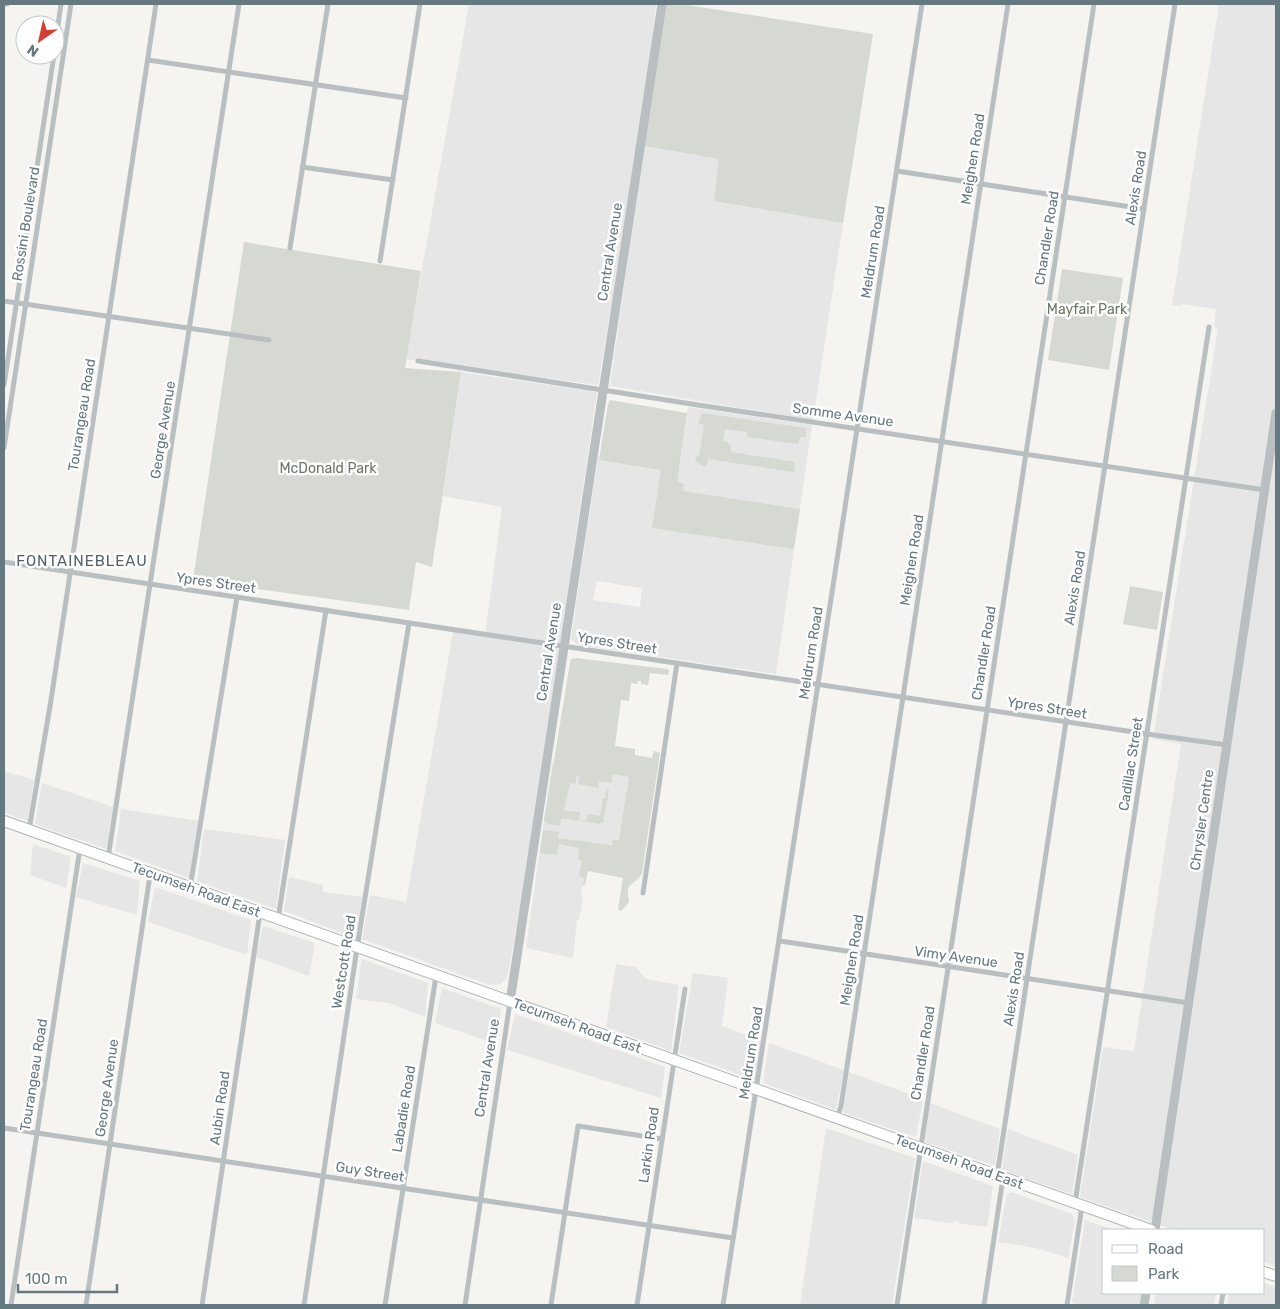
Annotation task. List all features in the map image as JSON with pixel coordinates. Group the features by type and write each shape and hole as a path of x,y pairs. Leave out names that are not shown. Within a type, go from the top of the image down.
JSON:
{"main road":[{"name":"Tecumseh Road East","path":"4,821 150,875 1148,1229"}],"street":[{"name":"Rossini Boulevard","path":"4,448 71,4"},
{"name":"Tourangeau Road","path":"29,830 51,700 156,4"},
{"name":"George Avenue","path":"108,859 239,4"},
{"path":"290,248 328,4"},
{"path":"380,261 420,4"},
{"name":"Central Avenue","path":"465,1305 662,4"},
{"name":"Meldrum Road","path":"723,1305 922,4"},
{"name":"Meighen Road","path":"837,1118 841,1106 1008,4"},
{"name":"Chandler Road","path":"897,1305 1094,4"},
{"name":"Alexis Road","path":"984,1305 1027,978 1175,4"},
{"path":"148,60 406,98"},
{"name":"Rossini Boulevard","path":"4,385 52,65"},
{"path":"302,167 393,180"},
{"path":"896,171 1144,209"},
{"path":"4,301 270,340"},
{"name":"Cadillac Street","path":"1067,1305 1078,1205 1108,990 1209,327"},
{"name":"Somme Avenue","path":"418,361 1265,490"},
{"name":"Chrysler Centre","path":"1155,1229 1276,414"},
{"name":"Ypres Street","path":"4,562 1227,745"},
{"path":"190,888 237,597"},
{"path":"278,920 326,610"},
{"name":"Westcott Road","path":"304,1305 357,948 409,623"},
{"path":"643,893 677,663"},
{"name":"Tourangeau Road","path":"11,1305 80,848"},
{"name":"George Avenue","path":"86,1305 150,875"},
{"name":"Aubin Road","path":"202,1305 260,913"},
{"name":"Vimy Avenue","path":"780,941 1189,1002"},
{"name":"Labadie Road","path":"385,1305 436,976"},
{"name":"Larkin Road","path":"637,1305 685,989"},
{"path":"551,1305 578,1126 662,1139"},
{"name":"Guy Street","path":"4,1128 733,1238"}],"shaded area":[{"path":"469,4 656,4 652,45 598,385 406,359"},
{"path":"1219,4 1276,4 1276,1267 1265,1262 1265,1229 1171,1229 1080,1197 1103,1047 1134,1051 1181,744 1153,739 1218,328 1214,327 1216,309 1182,304 1181,306 1172,305"},
{"path":"644,146 720,159 714,201 843,223 813,420 610,386"},
{"path":"461,372 597,392 525,882 507,978 501,984 490,985 362,939 370,895 406,902 453,632 485,636 502,507 443,496"},
{"path":"688,407 812,425 776,674 578,645 571,639 598,456 679,468","holes":["597,581 642,588 640,607 593,600"]},
{"path":"552,763 633,776 623,846 590,842 579,920 577,920 573,958 526,948"},
{"path":"4,771 34,780 28,821 4,813"},
{"path":"42,783 113,807 106,849 35,824"},
{"path":"121,809 198,821 189,878 115,851"},
{"path":"204,829 285,840 276,909 197,881"},
{"path":"33,844 71,857 66,888 30,875"},
{"path":"83,863 140,881 137,915 76,897"},
{"path":"289,877 323,885 323,892 363,897 355,938 284,911"},
{"path":"155,887 251,920 247,955 148,922"},
{"path":"263,926 315,943 309,976 256,957"},
{"path":"362,959 428,983 425,1017 389,1003 356,999"},
{"path":"616,964 636,967 646,979 679,985 671,1051 606,1027"},
{"path":"693,973 728,978 722,1026 761,1040 755,1080 679,1053"},
{"path":"442,988 501,1009 496,1044 435,1023"},
{"path":"515,1014 665,1067 661,1098 507,1050"},
{"path":"769,1043 844,1070 836,1110 763,1083"},
{"path":"849,1072 923,1099 916,1137 843,1113"},
{"path":"930,1103 1000,1129 995,1166 925,1142"},
{"path":"826,1128 915,1158 892,1305 800,1305"},
{"path":"1008,1129 1078,1155 1072,1194 1002,1170"},
{"path":"923,1161 993,1186 987,1227 958,1223 958,1220 951,1223 914,1218"},
{"path":"1011,1192 1072,1214 1075,1221 1068,1258 1036,1248 998,1242 1007,1194"},
{"path":"1085,1220 1111,1229 1102,1229 1102,1294 1142,1294 1139,1305 1084,1305 1072,1303"},
{"path":"1265,1283 1276,1287 1276,1305 1227,1305 1229,1294 1265,1294"},
{"path":"1156,1294 1216,1294 1214,1305 1154,1305"}],"green space":[{"path":"666,4 680,4 873,34 843,223 714,201 719,159 644,146"},
{"name":"McDonald Park","path":"244,242 421,271 405,368 461,372 432,567 416,562 409,610 193,580"},
{"name":"Mayfair Park","path":"1062,269 1123,278 1109,370 1048,360"},
{"path":"610,400 687,413 677,482 684,484 683,491 800,509 794,549 652,528 661,470 599,460"},
{"path":"702,413 806,428 806,437 800,437 798,444 747,437 747,432 725,429 723,441 731,445 731,452 795,462 794,472 708,459 705,467 696,462 695,455 699,456 704,425 698,423"},
{"path":"1130,586 1163,592 1157,630 1123,624"},
{"path":"576,658 669,670 668,675 650,673 648,685 641,684 641,681 638,681 637,684 631,683 629,701 621,700 615,746 635,749 635,755 652,758 654,751 660,753 642,873 629,887 629,902 621,911 618,909 623,878 588,871 585,885 583,885 584,878 579,876 582,860 578,859 579,848 559,844 557,855 540,853 543,831 547,830 559,832 558,838 612,845 613,840 619,840 629,777 613,774 611,783 599,781 598,788 578,784 580,777 576,776 576,784 570,783 564,811 580,812 579,820 586,821 588,814 600,816 603,798 605,799 606,795 604,793 609,789 603,823 600,824 561,818 560,826 548,824 544,821 570,663 571,659"}],"district":[{"name":"FONTAINEBLEAU","path":"82,561"}]}
